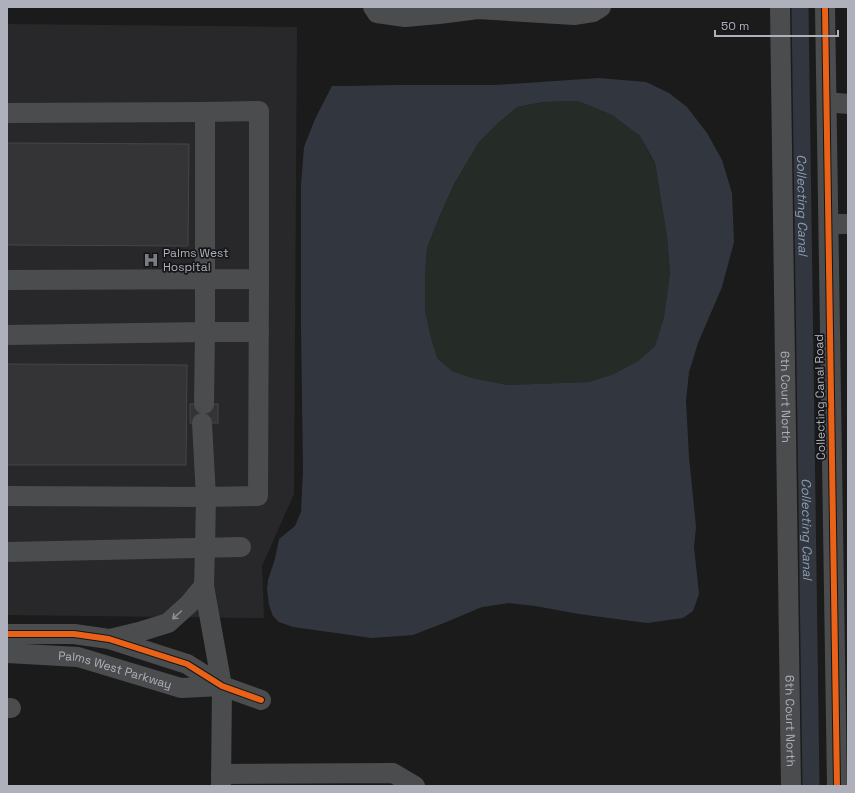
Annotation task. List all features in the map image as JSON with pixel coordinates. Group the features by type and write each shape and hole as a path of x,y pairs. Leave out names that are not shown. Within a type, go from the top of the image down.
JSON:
{"street":[{"path":"373,7 378,14 405,17 478,9 574,15 593,12 601,7"},
{"name":"6th Court North","path":"780,7 791,786"},
{"name":"Collecting Canal Road","path":"825,7 827,102 838,224 840,453 837,786"},
{"path":"827,102 848,104"},
{"path":"7,113 259,111 258,496 7,496"},
{"path":"205,112 205,332 203,414 206,548 204,586 222,686 221,780 268,780 393,773 415,786"},
{"path":"7,280 259,279"},
{"path":"7,335 259,332"},
{"path":"7,552 241,547"},
{"path":"110,639 168,623 189,604 204,586"},
{"name":"Palms West Parkway","path":"7,634 74,634 110,639 187,664 222,686 261,700"},
{"name":"Palms West Parkway","path":"7,653 78,657 181,688 222,686"}],"shaded area":[{"name":"Palms West Hospital","path":"7,24 297,27 294,494 262,566 264,618 7,615"},
{"path":"599,78 646,82 669,93 687,107 707,133 722,160 732,193 734,242 722,287 698,343 689,372 686,401 689,457 696,527 694,547 699,594 693,611 683,618 647,623 509,603 482,607 413,635 372,638 293,627 279,622 273,616 269,605 267,589 279,539 295,526 301,512 303,470 301,185 304,147 315,119 332,86 496,85","holes":["578,101 612,115 640,136 655,163 667,237 670,273 664,317 655,346 638,361 614,374 589,382 507,385 472,378 452,371 437,358 425,310 427,248 454,184 479,142 517,107 543,102"]},
{"path":"578,101 612,115 640,136 655,164 667,237 670,273 664,317 655,346 638,361 614,374 589,382 507,385 472,378 452,371 437,358 431,338 425,310 425,273 427,248 454,184 479,142 517,107 543,102"}],"building":[{"path":"7,143 189,144 188,246 7,245"},
{"path":"7,364 187,365 186,465 7,465"},
{"path":"190,404 218,404 218,423 190,423"}],"waterway":[{"name":"Collecting Canal","path":"800,7 811,786"}],"cycle path":[{"path":"825,7 837,786"},
{"path":"7,634 74,634 109,639 187,664 222,686 261,700"}],"place":[{"name":"Palms West Hospital","path":"151,260"}]}
